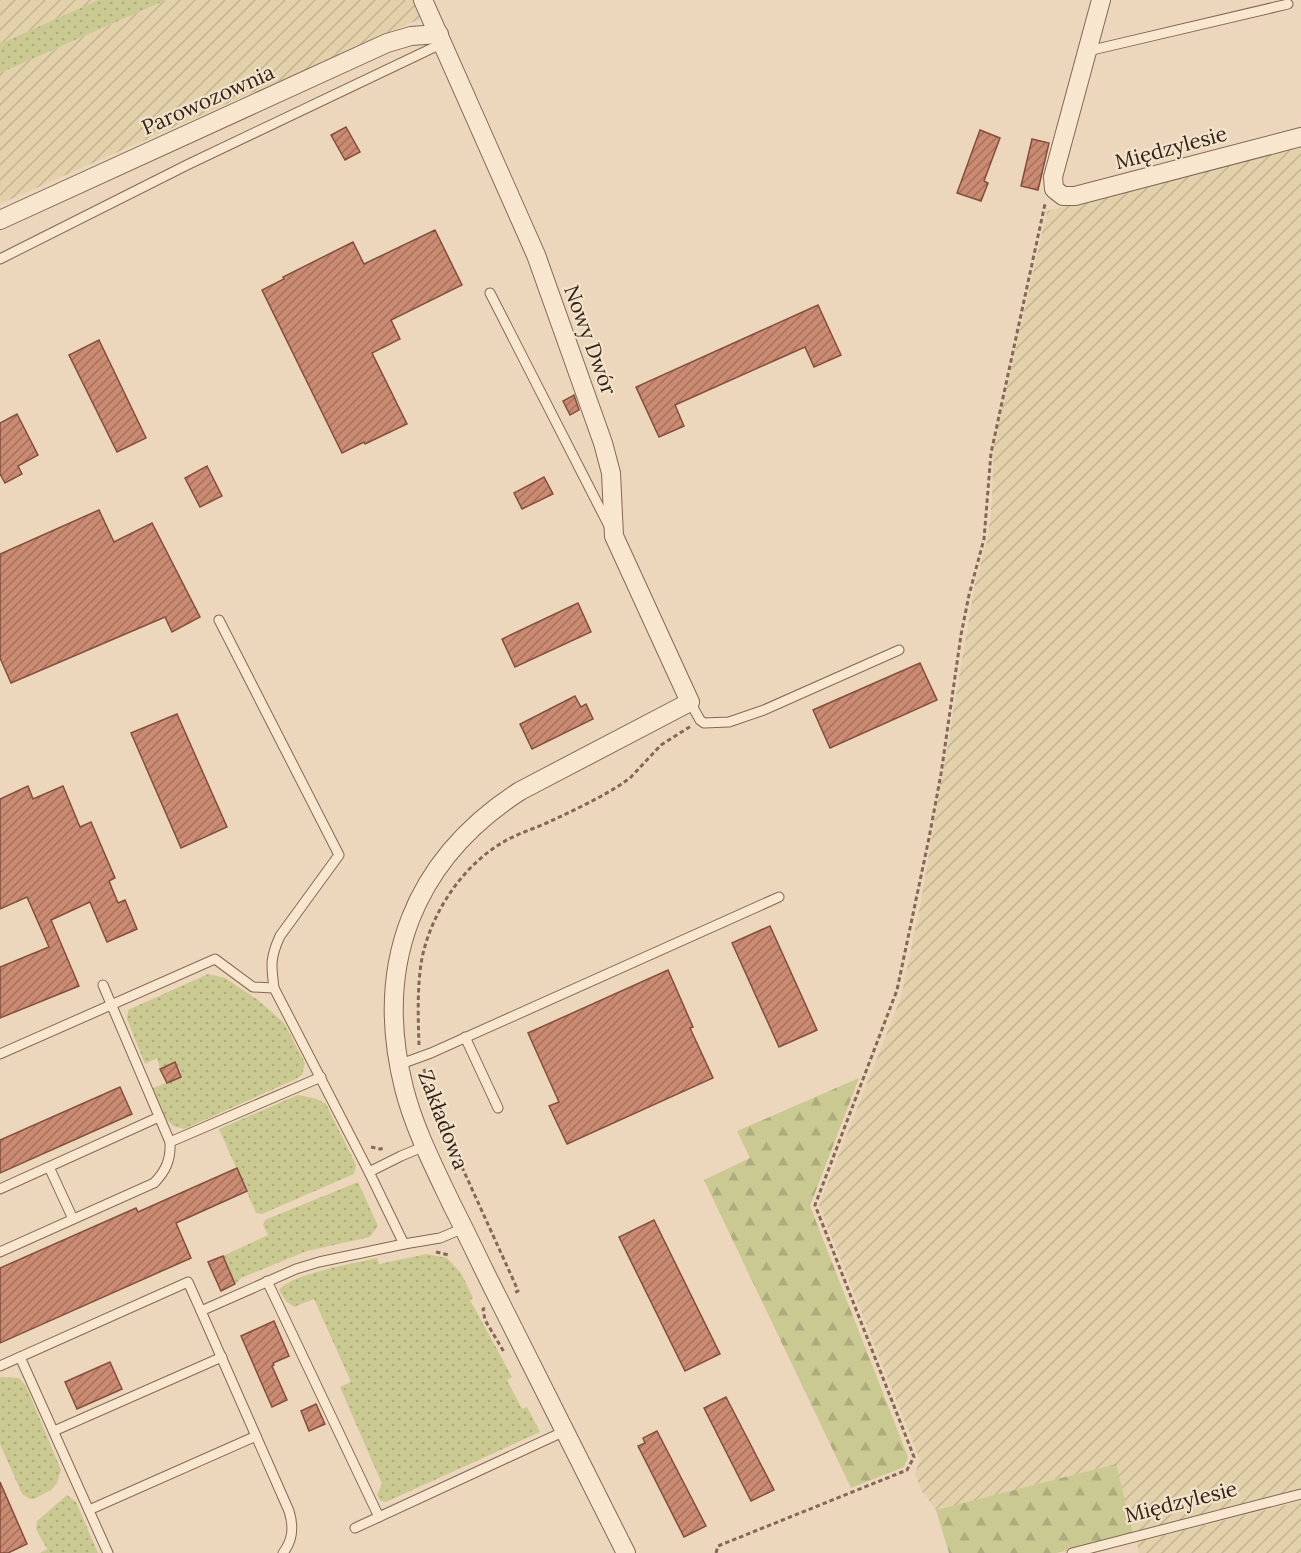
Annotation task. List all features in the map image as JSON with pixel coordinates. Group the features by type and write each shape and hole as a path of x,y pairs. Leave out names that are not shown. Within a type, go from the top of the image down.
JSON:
{"street":[{"name":"Nowy Dwór","path":"423,0 536,255 603,443 611,473 614,536 690,702"},
{"path":"1054,189 1053,177 1101,0"},
{"name":"Parowozownia","path":"0,220 387,43 411,36 441,38"},
{"name":"Międzylesie","path":"1054,189 1063,196 1075,196 1301,136"},
{"name":"Zakładowa","path":"626,1553 425,1146 408,1104 398,1065 393,990 405,932 416,903 449,852 483,818 520,790 690,702"}],"lane":[{"path":"1088,51 1288,4"},
{"path":"0,259 441,38"},
{"path":"490,293 614,536"},
{"path":"219,620 339,855 280,936 273,951 271,964 274,988 404,1244"},
{"path":"690,702 704,723 729,722 764,710 899,650"},
{"path":"398,1065 421,1057 779,897"},
{"path":"0,1054 214,960 253,987 274,988"},
{"path":"1,1249 154,1183 161,1176 169,1160 170,1142 103,985"},
{"path":"465,1037 498,1108"},
{"path":"170,1142 321,1077"},
{"path":"0,1189 159,1117"},
{"path":"369,1172 425,1146"},
{"path":"49,1167 73,1219"},
{"path":"201,1311 296,1269 319,1262 440,1238 464,1228"},
{"path":"267,1281 378,1517"},
{"path":"0,1366 188,1282 292,1521 291,1541 283,1553"},
{"path":"20,1357 108,1553"},
{"path":"54,1431 222,1357"},
{"path":"355,1528 565,1431"},
{"path":"89,1510 256,1436"},
{"name":"Międzylesie","path":"1072,1553 1301,1494"}],"path":[{"path":"716,1553 718,1546 907,1470 914,1457 814,1205 897,990 935,806 969,595 984,539 991,453 1045,203 1054,189"},
{"path":"420,1051 419,981 422,958 431,929 448,896 459,881 495,846 551,821 620,785 630,778 661,745 692,726"},
{"path":"422,1063 437,1112 518,1291"}],"shaded area":[{"path":"0,0 98,0 0,44"},
{"path":"166,0 416,0 424,17 0,204 0,73"},
{"path":"1301,140 1301,1491 1133,1533 1115,1464 936,1510 921,1490 915,1473 920,1460 819,1205 901,997 920,906 975,584 988,538 994,444 1047,211"},
{"path":"1301,1501 1301,1553 1139,1553 1137,1542"}],"green space":[{"path":"98,0 166,0 0,73 0,44"},
{"path":"208,974 225,978 258,1000 284,1023 305,1063 302,1075 294,1080 184,1129 173,1126 166,1119 153,1088 181,1077 175,1062 160,1069 157,1058 145,1064 127,1019 128,1010"},
{"path":"859,1078 810,1206 908,1457 904,1467 851,1488 704,1180 750,1158 737,1131"},
{"path":"298,1095 317,1099 326,1104 356,1165 354,1174 262,1214 256,1213 219,1129"},
{"path":"358,1182 378,1226 370,1237 307,1251 241,1278 235,1284 223,1256 268,1235 263,1225 265,1220"},
{"path":"427,1254 447,1258 461,1273 473,1298 470,1300 512,1377 507,1380 522,1409 527,1407 540,1432 386,1502 381,1501 377,1495 382,1484 340,1387 351,1382 314,1299 294,1307 286,1301 279,1290 296,1279 340,1266 377,1258 379,1264"},
{"path":"0,1377 19,1378 26,1386 61,1470 57,1483 51,1490 34,1499 22,1494 0,1444"},
{"path":"1116,1464 1133,1533 1057,1553 949,1553 936,1510"},
{"path":"67,1495 76,1502 98,1553 40,1553 47,1549 36,1529 37,1521"}],"building":[{"path":"346,127 360,152 345,160 331,135"},
{"path":"980,130 1000,138 984,181 988,183 981,201 957,193"},
{"path":"1032,139 1049,143 1038,190 1021,186"},
{"path":"435,230 462,285 391,320 400,339 372,353 407,424 342,453 262,290 353,242 364,264"},
{"path":"818,305 841,355 814,367 805,347 675,405 684,426 659,437 636,387"},
{"path":"99,340 146,438 117,452 69,355"},
{"path":"574,395 579,410 570,415 563,401"},
{"path":"17,414 38,455 18,466 22,474 5,483 0,474 0,423"},
{"path":"207,466 222,496 200,507 185,478"},
{"path":"544,477 553,494 522,509 514,493"},
{"path":"99,510 114,542 152,523 200,617 172,632 165,617 11,683 0,658 0,554"},
{"path":"578,603 591,632 515,667 502,639"},
{"path":"920,663 937,700 830,748 813,710"},
{"path":"575,696 581,707 586,704 593,719 532,749 520,724"},
{"path":"177,714 227,827 181,848 131,733"},
{"path":"28,786 33,799 63,786 80,827 91,822 115,878 109,881 118,903 125,900 137,929 107,942 90,902 51,920 79,986 0,1018 0,967 49,947 27,897 0,909 0,799"},
{"path":"770,926 817,1030 779,1047 732,943"},
{"path":"668,970 693,1027 690,1028 713,1078 567,1144 549,1106 559,1102 528,1033"},
{"path":"175,1062 181,1077 167,1083 160,1069"},
{"path":"120,1087 132,1114 0,1173 0,1140"},
{"path":"237,1168 247,1191 176,1223 191,1258 0,1343 0,1268 136,1208 138,1212"},
{"path":"654,1220 720,1354 685,1371 619,1237"},
{"path":"223,1256 235,1284 221,1291 208,1262"},
{"path":"274,1321 289,1356 273,1363 272,1366 287,1400 272,1407 241,1336"},
{"path":"110,1362 122,1389 77,1409 65,1382"},
{"path":"726,1397 774,1490 751,1501 704,1408"},
{"path":"316,1404 325,1424 309,1431 301,1411"},
{"path":"657,1431 706,1526 684,1537 638,1446 645,1443 643,1438"},
{"path":"0,1482 27,1544 8,1553 0,1553"}]}
